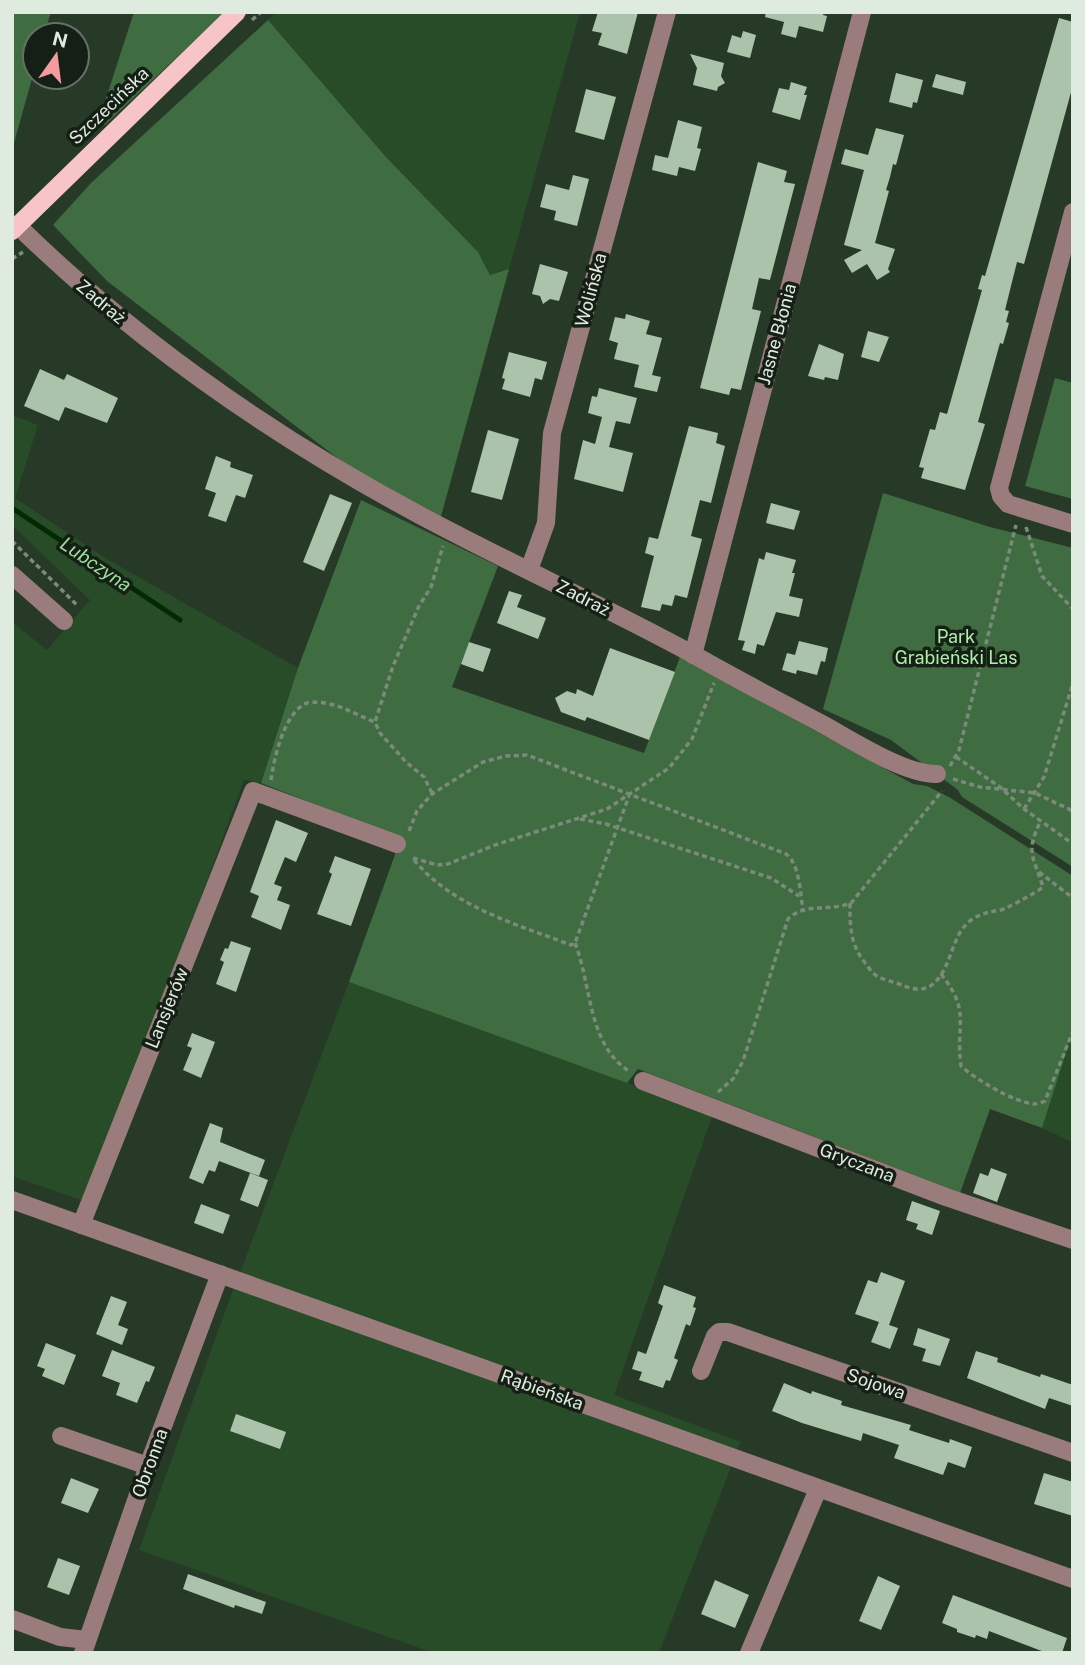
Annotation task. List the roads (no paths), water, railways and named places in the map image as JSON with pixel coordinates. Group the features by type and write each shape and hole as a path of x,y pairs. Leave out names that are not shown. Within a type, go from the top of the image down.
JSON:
{"main road":[{"name":"Szczecińska","path":"15,228 237,12"}],"street":[{"name":"Wolińska","path":"529,570 546,523 552,433 667,12"},
{"name":"Jasne Błonia","path":"693,655 862,12"},
{"path":"1073,212 999,488 1000,496 1008,504 1073,524"},
{"name":"Zadraż","path":"15,228 94,296 200,378 334,466 449,531 693,655 869,750 916,771 942,776"},
{"path":"12,575 64,621"},
{"name":"Lansjerów","path":"81,1225 260,793 399,846"},
{"name":"Gryczana","path":"643,1081 946,1196 1073,1240"},
{"name":"Rąbieńska","path":"12,1200 1073,1579"},
{"name":"Obronna","path":"85,1646 148,1465 220,1274"},
{"name":"Sojowa","path":"701,1371 715,1336 719,1332 728,1332 1073,1453"},
{"path":"61,1436 148,1465"},
{"path":"749,1653 818,1489"},
{"path":"12,1619 85,1646"}],"waterway":[{"name":"Lubczyna","path":"12,508 180,620"}],"park label":[{"name":"Park Grabieński Las","path":"956,647"}]}
